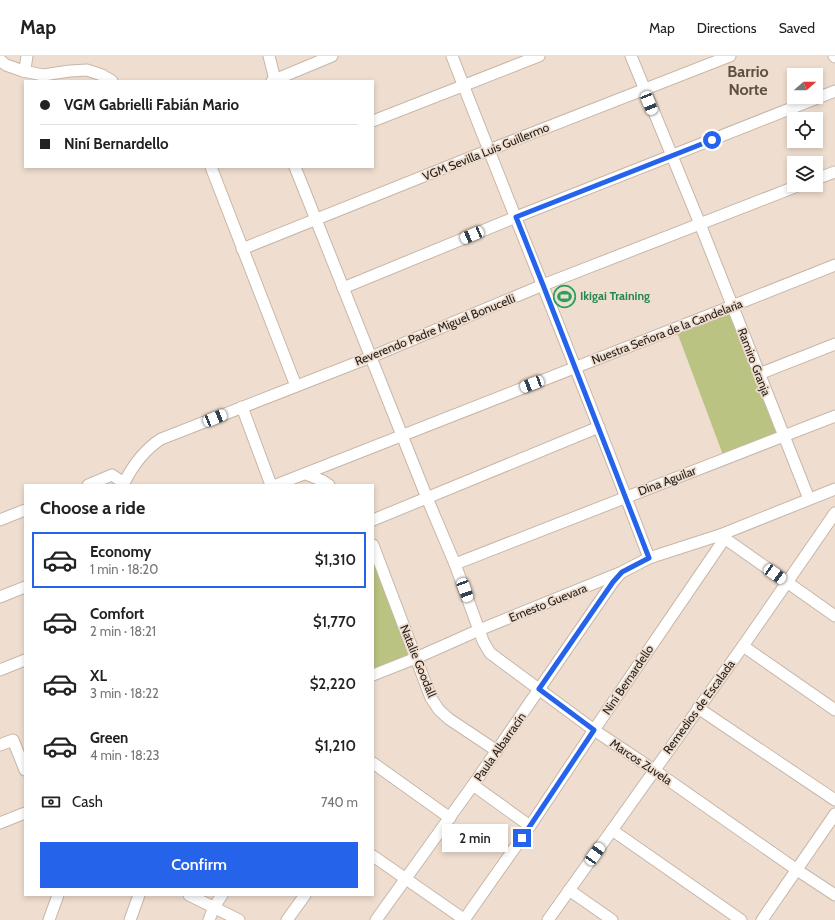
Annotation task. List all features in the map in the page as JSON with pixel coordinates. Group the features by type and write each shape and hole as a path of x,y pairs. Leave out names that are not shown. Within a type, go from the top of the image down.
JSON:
{"street":[{"path":"23,71 25,69 27,56"},
{"path":"269,56 273,80 332,56"},
{"path":"452,56 599,427 649,558"},
{"path":"374,121 539,56"},
{"name":"Ramiro Granja","path":"631,56 700,224 809,500"},
{"name":"VGM Sevilla Luis Guillermo","path":"242,249 489,150 730,56"},
{"path":"0,60 6,65 23,71 43,75 87,70 102,75 110,80"},
{"path":"343,288 516,217 835,91"},
{"path":"211,168 296,386"},
{"name":"Marcos Zuvela","path":"295,168 427,498 455,564 483,641 490,653 594,730 835,895"},
{"path":"823,176 835,172"},
{"name":"Reverendo Padre Miguel Bonucelli","path":"90,484 112,475 123,484 137,461 152,445 161,439 371,356 543,285 787,190"},
{"name":"Nuestra Señora de la Candelaria","path":"279,484 835,265"},
{"path":"759,374 835,344"},
{"path":"242,407 271,484"},
{"name":"Dina Aguilar","path":"455,564 835,416"},
{"path":"374,520 599,427"},
{"path":"306,474 328,484"},
{"name":"Ernesto Guevara","path":"374,675 622,572 649,558 723,537 835,489"},
{"path":"0,520 24,510"},
{"name":"Remedios de Escalada","path":"548,920 787,582 833,520"},
{"path":"723,537 835,616"},
{"name":"Niní Bernardello","path":"464,920 530,826 723,537"},
{"name":"Natalie Goodall","path":"374,548 431,698 439,710 449,719 497,751"},
{"name":"Paula Albarracín","path":"376,920 497,751 613,582 622,572"},
{"path":"0,597 24,587"},
{"path":"743,646 835,710"},
{"path":"0,670 24,660"},
{"path":"698,708 835,800"},
{"path":"0,745 13,740 24,768"},
{"path":"374,764 450,818"},
{"path":"473,785 530,826"},
{"path":"0,822 24,813"},
{"path":"762,920 835,814"},
{"path":"612,830 741,920"},
{"path":"374,857 464,920"},
{"path":"570,890 612,920"},
{"path":"49,920 58,896"},
{"path":"130,920 139,896"},
{"path":"191,896 239,920"},
{"path":"209,920 214,907 221,896"},
{"path":"287,920 304,896"}],"green space":[{"path":"729,312 777,435 723,455 677,332"},
{"path":"374,562 412,657 374,673"}],"place":[{"name":"Ikigai Training","path":"565,296"}],"district":[{"name":"Barrio Norte","path":"748,80"}],"route":[{"path":"522,838 594,730 539,689 613,582 622,572 649,558 516,217 712,140"}]}
